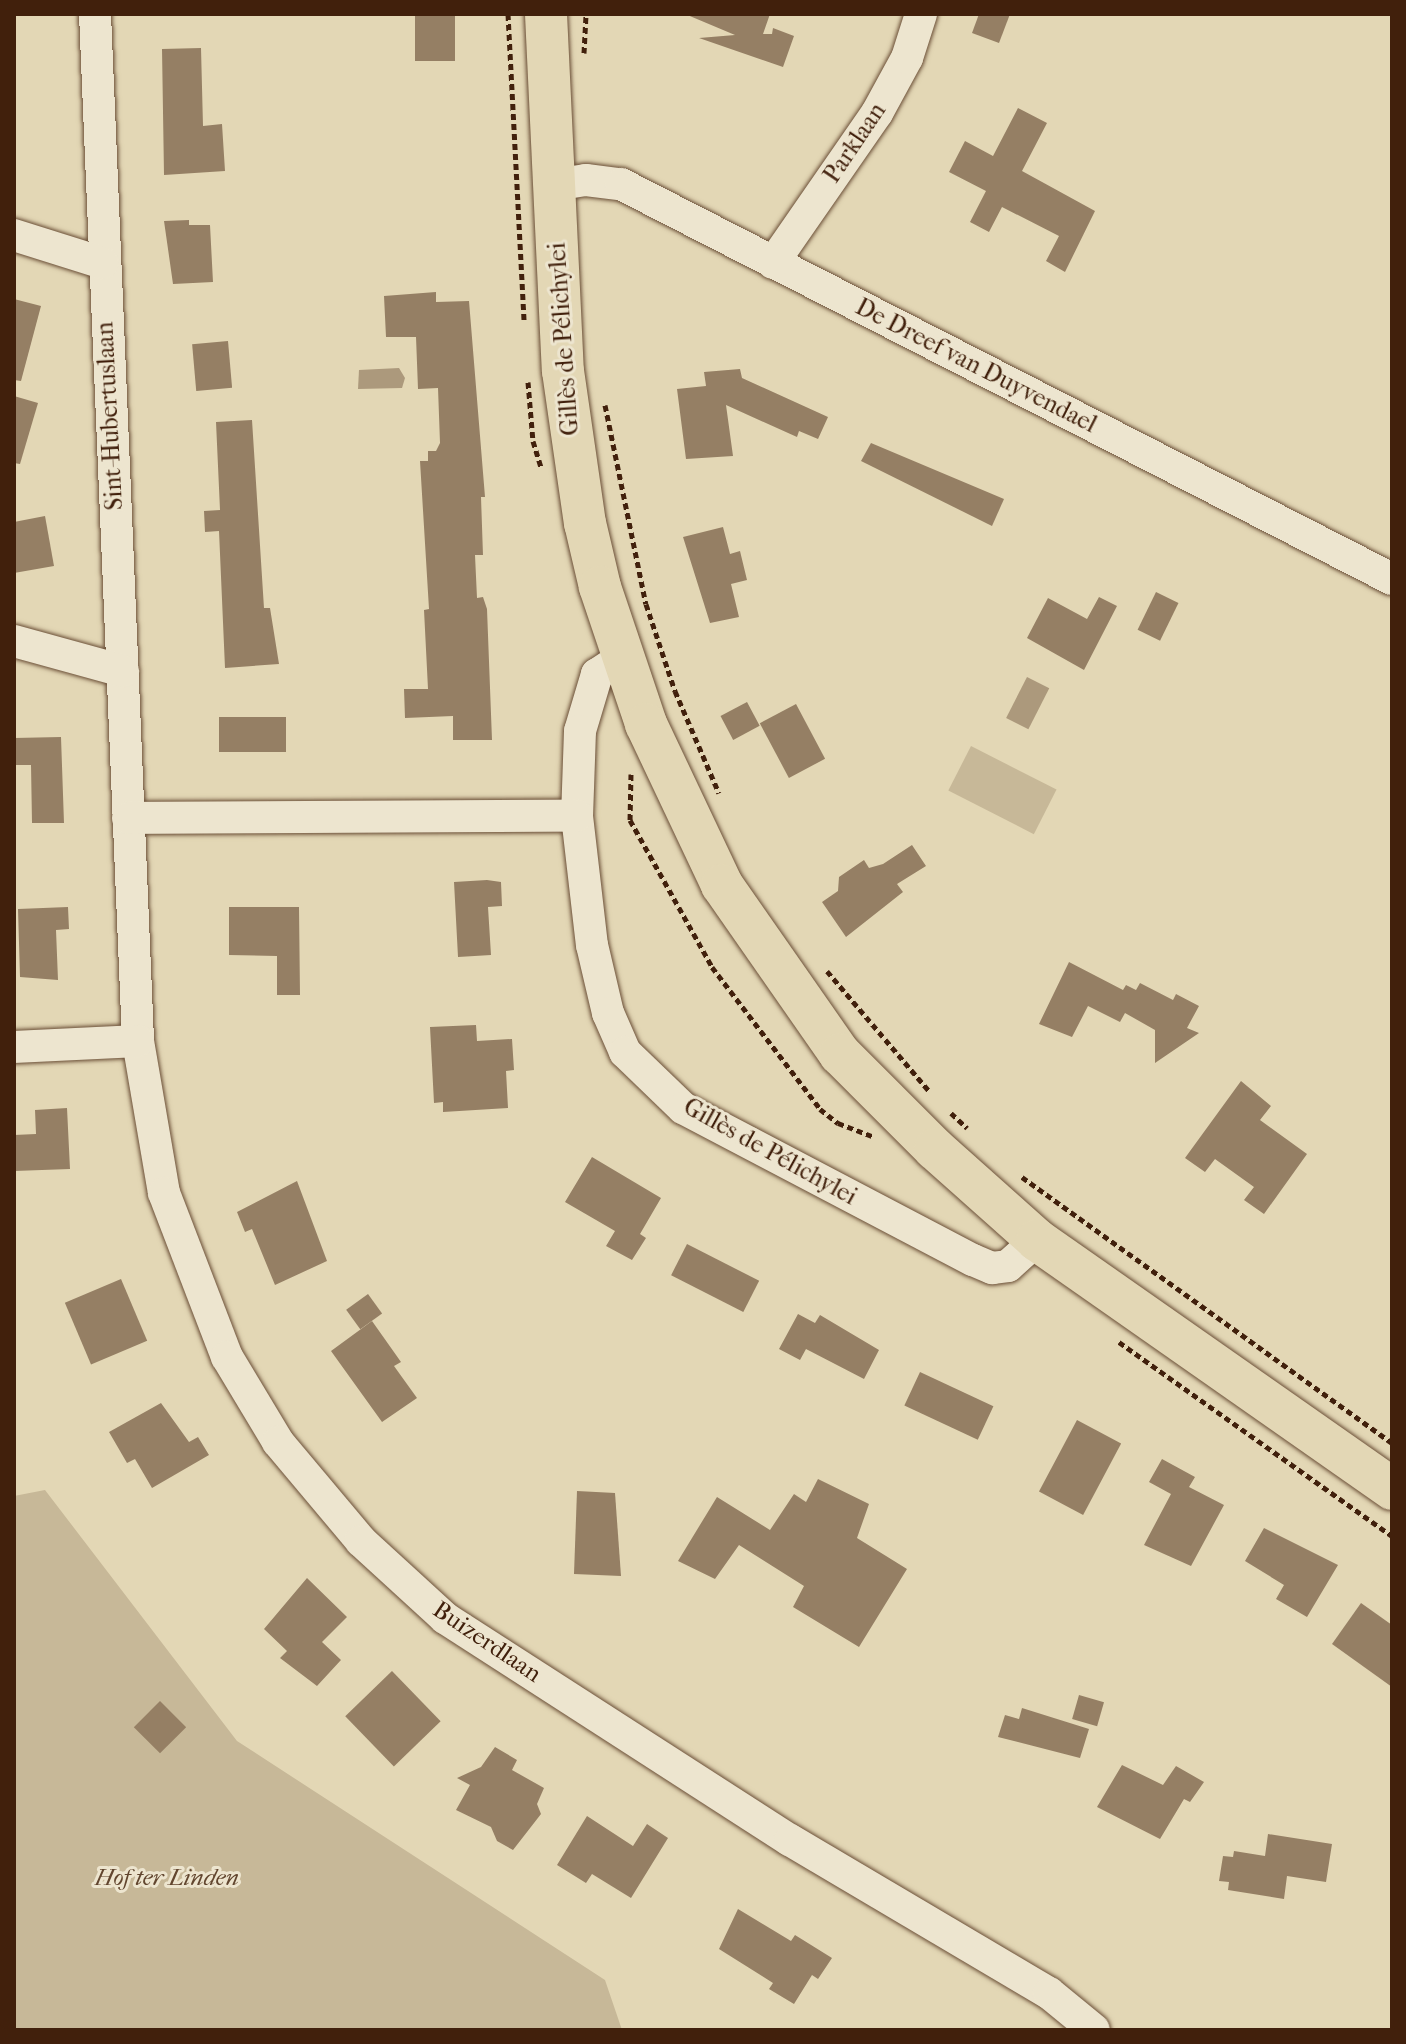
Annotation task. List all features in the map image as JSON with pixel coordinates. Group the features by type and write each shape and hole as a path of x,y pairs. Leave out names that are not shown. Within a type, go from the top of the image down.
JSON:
{"main road":[{"name":"Gillès de Pélichylei","path":"546,14 572,450 600,587 622,658 646,724 722,885 840,1054 935,1149 1037,1240 1392,1489"}],"street":[{"name":"Sint-Hubertuslaan","path":"95,14 103,263 138,1041"},
{"name":"Parklaan","path":"773,263 877,113 907,58 921,14"},
{"name":"De Dreef van Duyvendael","path":"554,185 586,180 621,184 1392,579"},
{"path":"14,235 103,263"},
{"path":"14,641 123,671"},
{"name":"Gillès de Pélichylei","path":"622,658 597,674 580,731 577,816 592,945 608,1013 625,1052 683,1108 992,1268 1008,1266 1037,1240"},
{"path":"128,818 577,816"},
{"path":"14,1047 138,1041"},
{"name":"Buizerdlaan","path":"138,1041 164,1193 227,1357 278,1442 361,1541 445,1618 790,1840 1049,1993 1094,2030"}],"path":[{"path":"603,400 646,604 675,691 721,796"},
{"path":"822,965 900,1059 975,1136"},
{"path":"1010,1167 1096,1235 1392,1443"}],"green space":[{"path":"971,746 1057,790 1034,834 948,791"},
{"name":"Hof ter Linden","path":"45,1490 237,1741 605,1980 622,2030 14,2030 14,1496"}],"shaded area":[{"path":"399,368 405,378 402,388 358,389 359,370"},
{"path":"1027,677 1049,688 1028,729 1006,718"}],"building":[{"path":"415,14 455,14 455,61 415,61"},
{"path":"685,14 770,14 763,34 772,34 773,28 794,36 783,67 699,38 735,35"},
{"path":"979,14 1010,14 999,43 972,33"},
{"path":"201,48 203,126 222,124 225,171 164,175 162,49"},
{"path":"1018,108 1047,123 1022,171 1095,211 1065,272 1046,261 1059,236 1002,207 989,232 970,222 986,191 949,172 965,141 993,156"},
{"path":"189,220 189,225 210,225 213,282 173,284 164,221"},
{"path":"436,292 436,302 469,301 485,497 481,497 483,555 475,555 477,598 483,597 487,609 492,740 453,740 453,716 405,718 404,689 428,689 424,610 429,609 420,461 428,461 428,451 436,451 440,443 438,388 418,389 416,337 386,337 384,296"},
{"path":"14,299 41,306 21,381 14,380"},
{"path":"228,341 232,388 196,391 192,344"},
{"path":"740,369 742,378 828,417 818,439 799,431 797,437 726,405 733,456 686,459 677,389 706,386 704,372"},
{"path":"14,396 38,403 20,464 14,463"},
{"path":"252,420 264,608 270,608 279,664 225,668 219,531 205,532 204,511 220,510 216,422"},
{"path":"871,443 1004,499 992,526 861,461"},
{"path":"45,516 54,566 14,573 14,522"},
{"path":"723,527 730,554 740,551 747,580 731,584 739,617 710,623 683,537"},
{"path":"1156,592 1178,603 1160,641 1138,630"},
{"path":"1099,597 1117,606 1084,670 1027,638 1048,598 1087,619"},
{"path":"747,702 760,726 733,740 721,716"},
{"path":"796,704 825,759 789,778 760,723"},
{"path":"219,717 286,717 286,752 219,752"},
{"path":"61,737 64,823 32,823 31,765 14,765 14,738"},
{"path":"912,845 926,866 897,884 903,892 846,937 822,902 838,891 839,877 864,860 869,868 883,864"},
{"path":"454,882 501,882 502,906 488,907 491,955 458,957"},
{"path":"68,907 69,929 56,930 58,980 20,977 18,909"},
{"path":"229,907 299,907 300,995 277,995 277,956 229,955"},
{"path":"1069,962 1123,990 1126,985 1136,990 1140,983 1173,1000 1176,994 1199,1006 1187,1028 1199,1033 1155,1063 1155,1030 1125,1013 1120,1022 1088,1006 1072,1037 1039,1024"},
{"path":"476,1025 477,1041 512,1039 514,1070 506,1071 508,1108 443,1112 443,1102 434,1103 430,1027"},
{"path":"1241,1081 1271,1106 1260,1120 1307,1154 1264,1214 1244,1200 1254,1187 1215,1159 1205,1172 1185,1158"},
{"path":"67,1108 70,1169 14,1171 14,1135 36,1134 35,1110"},
{"path":"592,1157 661,1198 640,1234 646,1238 632,1260 606,1246 615,1231 565,1202"},
{"path":"297,1181 327,1261 275,1285 252,1229 245,1232 237,1212"},
{"path":"687,1244 759,1281 743,1312 671,1275"},
{"path":"121,1279 147,1341 91,1365 65,1303"},
{"path":"368,1294 382,1313 360,1329 346,1310"},
{"path":"798,1314 815,1323 820,1315 879,1350 864,1379 806,1349 800,1360 779,1349"},
{"path":"372,1321 401,1362 394,1366 417,1398 382,1422 331,1351"},
{"path":"920,1372 993,1406 978,1440 904,1406"},
{"path":"161,1403 189,1442 198,1437 209,1455 152,1488 135,1459 127,1463 109,1432"},
{"path":"1077,1420 1121,1443 1083,1515 1039,1492"},
{"path":"1162,1459 1195,1477 1189,1487 1224,1505 1191,1566 1144,1545 1171,1494 1149,1482"},
{"path":"818,1479 869,1504 857,1538 907,1569 859,1647 793,1607 804,1586 739,1545 715,1579 678,1561 717,1497 770,1530 794,1494 806,1502"},
{"path":"577,1491 615,1493 621,1576 574,1574"},
{"path":"1264,1528 1338,1565 1307,1617 1276,1599 1284,1585 1245,1561"},
{"path":"307,1578 347,1617 322,1642 341,1660 317,1686 280,1658 287,1651 264,1629"},
{"path":"1361,1603 1392,1625 1392,1687 1332,1644"},
{"path":"392,1671 441,1721 394,1767 345,1716"},
{"path":"1079,1695 1104,1702 1097,1726 1072,1719"},
{"path":"160,1701 186,1727 160,1753 134,1727"},
{"path":"1022,1708 1089,1729 1080,1758 998,1737 1005,1715 1019,1719"},
{"path":"495,1747 517,1760 512,1770 544,1788 537,1804 541,1814 513,1850 497,1841 491,1827 456,1810 470,1785 457,1778 481,1767"},
{"path":"1122,1765 1163,1785 1176,1766 1204,1782 1190,1802 1184,1799 1160,1839 1097,1807"},
{"path":"587,1816 633,1846 647,1824 668,1838 631,1898 592,1874 586,1883 557,1865"},
{"path":"1268,1834 1332,1844 1326,1882 1287,1876 1284,1899 1228,1890 1229,1882 1219,1881 1223,1856 1233,1857 1234,1851 1265,1856"},
{"path":"738,1909 791,1941 795,1935 832,1958 818,1979 812,1975 794,2004 769,1989 773,1983 719,1949"}]}
